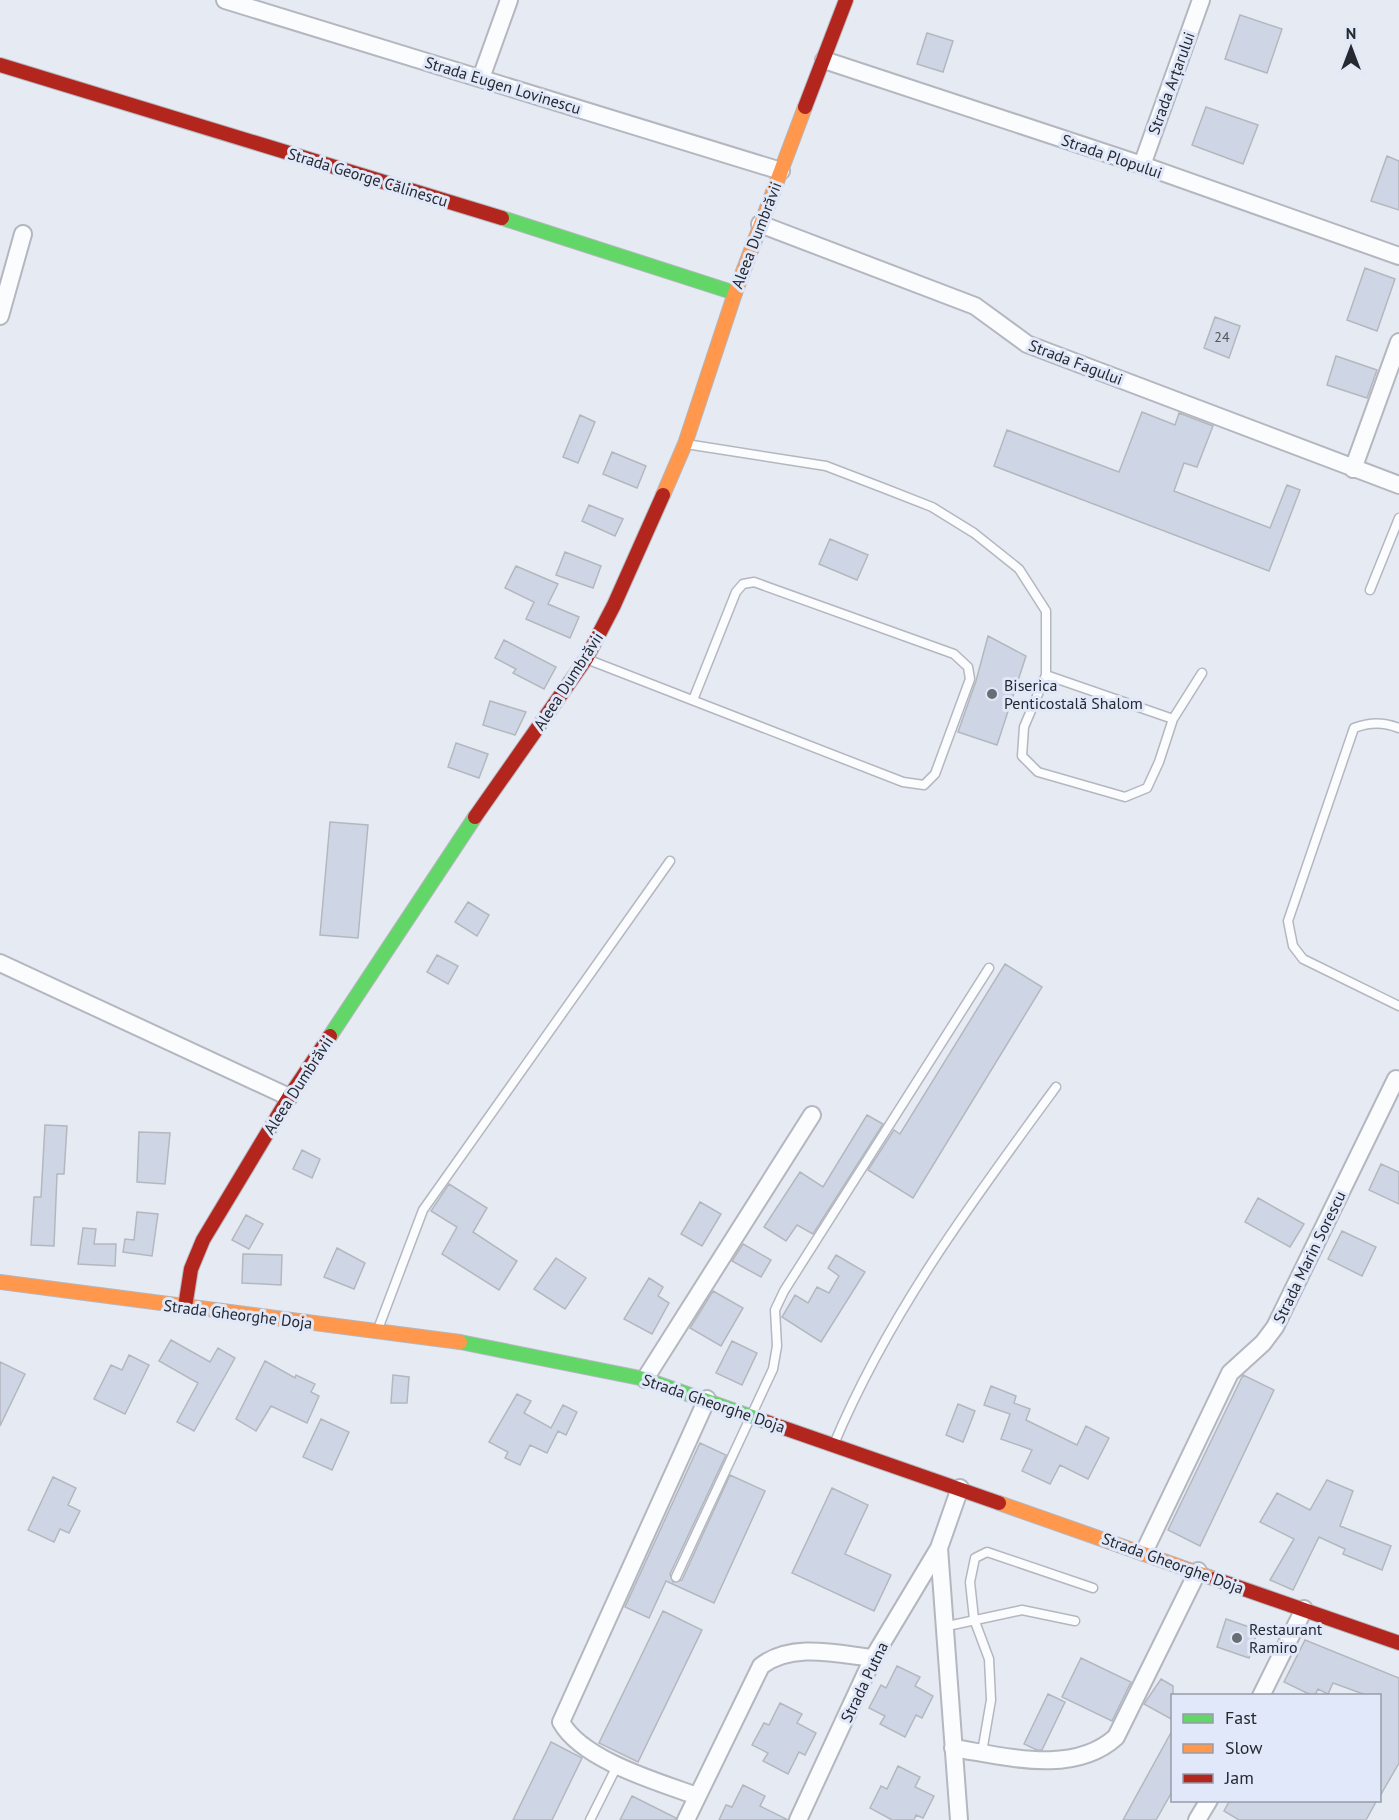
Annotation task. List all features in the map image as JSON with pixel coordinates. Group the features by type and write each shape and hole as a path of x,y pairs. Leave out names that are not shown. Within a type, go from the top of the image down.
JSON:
{"street":[{"name":"Strada Eugen Lovinescu","path":"225,0 781,171"},
{"path":"481,78 509,0"},
{"name":"Aleea Dumbrăvii","path":"185,1307 191,1269 203,1240 289,1097 487,799 586,659 643,545 686,444 735,293 846,0"},
{"name":"Strada Arțarului","path":"1142,165 1201,0"},
{"name":"Strada Plopului","path":"824,60 1142,165 1399,256"},
{"name":"Strada George Călinescu","path":"0,64 401,187 735,293"},
{"name":"Strada Fagului","path":"760,224 975,306 1027,344 1399,485"},
{"path":"0,316 23,234"},
{"path":"1353,469 1399,342"},
{"path":"0,963 289,1097"},
{"name":"Strada Marin Sorescu","path":"1144,1552 1230,1373 1263,1343 1275,1327 1396,1079"},
{"path":"645,1379 812,1115"},
{"name":"Strada Gheorghe Doja","path":"0,1282 467,1343 645,1379 1399,1643"},
{"path":"697,1796 617,1766 574,1739 561,1722 706,1399"},
{"name":"Strada Putna","path":"798,1820 873,1658 939,1548 960,1488"},
{"name":"Strada Putna","path":"939,1548 943,1627 959,1820"},
{"path":"953,1748 1043,1761 1103,1749 1116,1737 1198,1571"},
{"path":"1262,1694 1304,1609"},
{"path":"686,1820 761,1666 772,1658 798,1652 873,1658"},
{"path":"1197,1820 1208,1802"}],"lane":[{"path":"686,444 826,466 932,507 974,533 1019,569 1046,610 1046,675 1024,727 1022,756 1038,772 1125,797 1147,788 1159,762 1173,719 1202,673"},
{"path":"1370,590 1399,518"},
{"path":"586,659 903,782 924,785 935,774 970,679 968,667 954,654 754,582 743,584 736,592 693,700"},
{"path":"1046,675 1173,719"},
{"path":"1399,728 1387,724 1367,723 1354,728 1288,921 1293,946 1303,958 1399,1006"},
{"path":"377,1332 423,1209 670,861"},
{"path":"676,1577 753,1416 772,1369 777,1346 776,1310 784,1291 989,968"},
{"path":"834,1444 872,1361 895,1321 960,1218 1056,1087"},
{"path":"982,1752 991,1700 989,1659 974,1618 971,1570 975,1558 987,1552 1093,1588"},
{"path":"943,1627 974,1618 1022,1610 1076,1621"},
{"path":"590,1820 617,1766"}],"building":[{"path":"1240,15 1282,29 1267,73 1225,59"},
{"path":"927,33 953,41 943,72 917,64"},
{"path":"1206,107 1258,125 1243,164 1192,145"},
{"path":"1387,156 1399,161 1399,210 1371,201"},
{"path":"1365,268 1395,279 1377,331 1347,320"},
{"path":"1215,317 1240,326 1229,358 1204,348"},
{"path":"1336,356 1377,370 1367,398 1327,385"},
{"path":"1142,412 1175,425 1179,413 1213,426 1197,467 1184,463 1174,491 1270,528 1287,485 1300,490 1269,571 994,466 1007,430 1119,472"},
{"path":"580,415 595,422 578,463 563,457"},
{"path":"612,452 646,466 637,488 603,474"},
{"path":"589,505 623,519 615,536 582,521"},
{"path":"830,539 868,555 857,580 819,564"},
{"path":"565,552 601,566 593,588 556,575"},
{"path":"516,566 558,584 548,604 579,617 570,638 526,619 534,602 505,588"},
{"name":"Biserica Penticostală Shalom","path":"988,636 1026,656 997,745 958,732 976,681"},
{"path":"504,640 556,667 544,689 513,673 516,669 495,658"},
{"path":"490,701 526,712 515,735 483,725"},
{"path":"456,743 488,754 479,778 448,767"},
{"path":"330,822 368,825 358,938 320,935"},
{"path":"468,902 489,915 477,936 455,922"},
{"path":"437,955 458,966 448,984 427,972"},
{"path":"1005,964 1042,987 913,1198 868,1170 894,1130 900,1134"},
{"path":"867,1115 883,1124 813,1234 797,1225 786,1241 764,1227 800,1172 823,1187"},
{"path":"45,1125 67,1126 64,1174 57,1174 54,1246 31,1245 34,1197 41,1197"},
{"path":"139,1132 170,1133 165,1184 137,1182"},
{"path":"302,1150 320,1159 312,1178 293,1169"},
{"path":"1381,1164 1399,1172 1399,1204 1369,1190"},
{"path":"449,1184 487,1208 473,1232 517,1261 499,1290 442,1254 457,1227 431,1211"},
{"path":"1258,1198 1304,1224 1290,1247 1245,1222"},
{"path":"700,1202 721,1214 702,1246 681,1234"},
{"path":"137,1212 158,1214 152,1256 123,1252 125,1239 134,1240"},
{"path":"246,1215 263,1224 249,1249 232,1240"},
{"path":"83,1228 96,1229 94,1244 116,1244 115,1266 78,1264"},
{"path":"1342,1231 1376,1247 1362,1276 1328,1259"},
{"path":"743,1244 771,1260 761,1277 732,1261"},
{"path":"337,1248 365,1263 354,1289 324,1277"},
{"path":"243,1254 282,1255 281,1285 242,1283"},
{"path":"836,1255 865,1272 821,1342 782,1317 795,1295 808,1303 817,1287 829,1293 839,1276 828,1268"},
{"path":"556,1258 586,1278 565,1309 534,1289"},
{"path":"649,1278 663,1287 658,1296 669,1303 652,1334 624,1319"},
{"path":"713,1291 743,1308 721,1346 690,1328"},
{"path":"171,1340 210,1362 218,1348 235,1358 194,1431 177,1422 198,1383 159,1361"},
{"path":"732,1341 757,1353 742,1385 716,1373"},
{"path":"129,1355 149,1365 125,1414 94,1399 111,1365 122,1370"},
{"path":"265,1361 295,1378 296,1375 315,1384 311,1392 319,1396 307,1423 271,1406 256,1431 236,1419"},
{"path":"0,1362 25,1374 0,1426"},
{"path":"393,1375 409,1377 407,1403 391,1403"},
{"path":"1243,1375 1274,1390 1200,1546 1168,1530"},
{"path":"991,1386 1016,1396 1014,1403 1030,1409 1026,1420 1077,1445 1086,1426 1109,1438 1088,1479 1060,1465 1050,1484 1022,1471 1032,1450 1001,1439 1010,1414 984,1405"},
{"path":"517,1394 531,1401 524,1413 551,1428 563,1405 577,1412 566,1435 558,1431 547,1453 530,1445 520,1465 505,1458 508,1452 489,1442"},
{"path":"958,1404 975,1411 963,1442 946,1435"},
{"path":"321,1419 349,1432 332,1470 303,1457"},
{"path":"700,1443 726,1455 670,1574 673,1582 682,1580 730,1475 765,1491 714,1603 666,1581 649,1618 625,1607"},
{"path":"53,1477 76,1488 68,1505 80,1511 69,1533 60,1529 54,1542 28,1530"},
{"path":"1327,1480 1353,1491 1340,1526 1391,1546 1382,1570 1343,1554 1345,1549 1319,1537 1293,1590 1270,1580 1294,1539 1260,1522 1277,1493 1310,1510"},
{"path":"832,1488 868,1505 845,1554 891,1575 874,1611 792,1573"},
{"path":"663,1611 702,1630 638,1762 599,1743"},
{"name":"Restaurant Ramiro","path":"1226,1619 1258,1630 1249,1658 1217,1647"},
{"path":"1305,1640 1399,1678 1399,1763 1381,1794 1381,1694 1363,1694 1333,1683 1328,1694 1318,1689 1316,1694 1309,1694 1284,1682"},
{"path":"1081,1658 1131,1682 1112,1721 1062,1697"},
{"path":"897,1666 920,1677 915,1686 933,1696 922,1718 916,1715 905,1737 880,1724 885,1716 869,1708 881,1685 886,1688"},
{"path":"1161,1679 1173,1686 1171,1719 1144,1704"},
{"path":"1048,1694 1065,1702 1042,1750 1037,1750 1024,1744"},
{"path":"780,1703 802,1714 797,1723 816,1733 805,1755 799,1752 788,1774 763,1761 768,1753 752,1745 764,1723 769,1725"},
{"path":"1171,1733 1171,1794 1156,1820 1123,1820"},
{"path":"551,1742 582,1758 552,1820 513,1820"},
{"path":"898,1766 920,1777 915,1787 934,1796 923,1818 916,1815 914,1820 892,1820 870,1808 881,1786 887,1789"},
{"path":"743,1785 765,1796 760,1806 788,1820 719,1820 726,1805 732,1807"},
{"path":"632,1796 676,1818 676,1820 620,1820"},
{"path":"1229,1802 1376,1802 1366,1820 1239,1820 1224,1811"}],"traffic: fast":[{"path":"502,218 735,293"},
{"path":"330,1036 475,817"},
{"path":"460,1342 645,1379 761,1420"}],"traffic: slow":[{"path":"663,495 685,444 735,293 805,107"},
{"path":"0,1282 460,1342"},
{"path":"999,1503 1215,1579"}],"traffic: jam":[{"path":"805,107 846,0"},
{"path":"0,65 502,218"},
{"path":"475,817 586,659 614,605 663,495"},
{"path":"185,1307 191,1269 203,1240 289,1097 330,1036"},
{"path":"761,1420 999,1503"},
{"path":"1215,1579 1399,1643"}],"place":[{"name":"Biserica Penticostală Shalom","path":"992,694"},
{"name":"Restaurant Ramiro","path":"1237,1638"}]}
